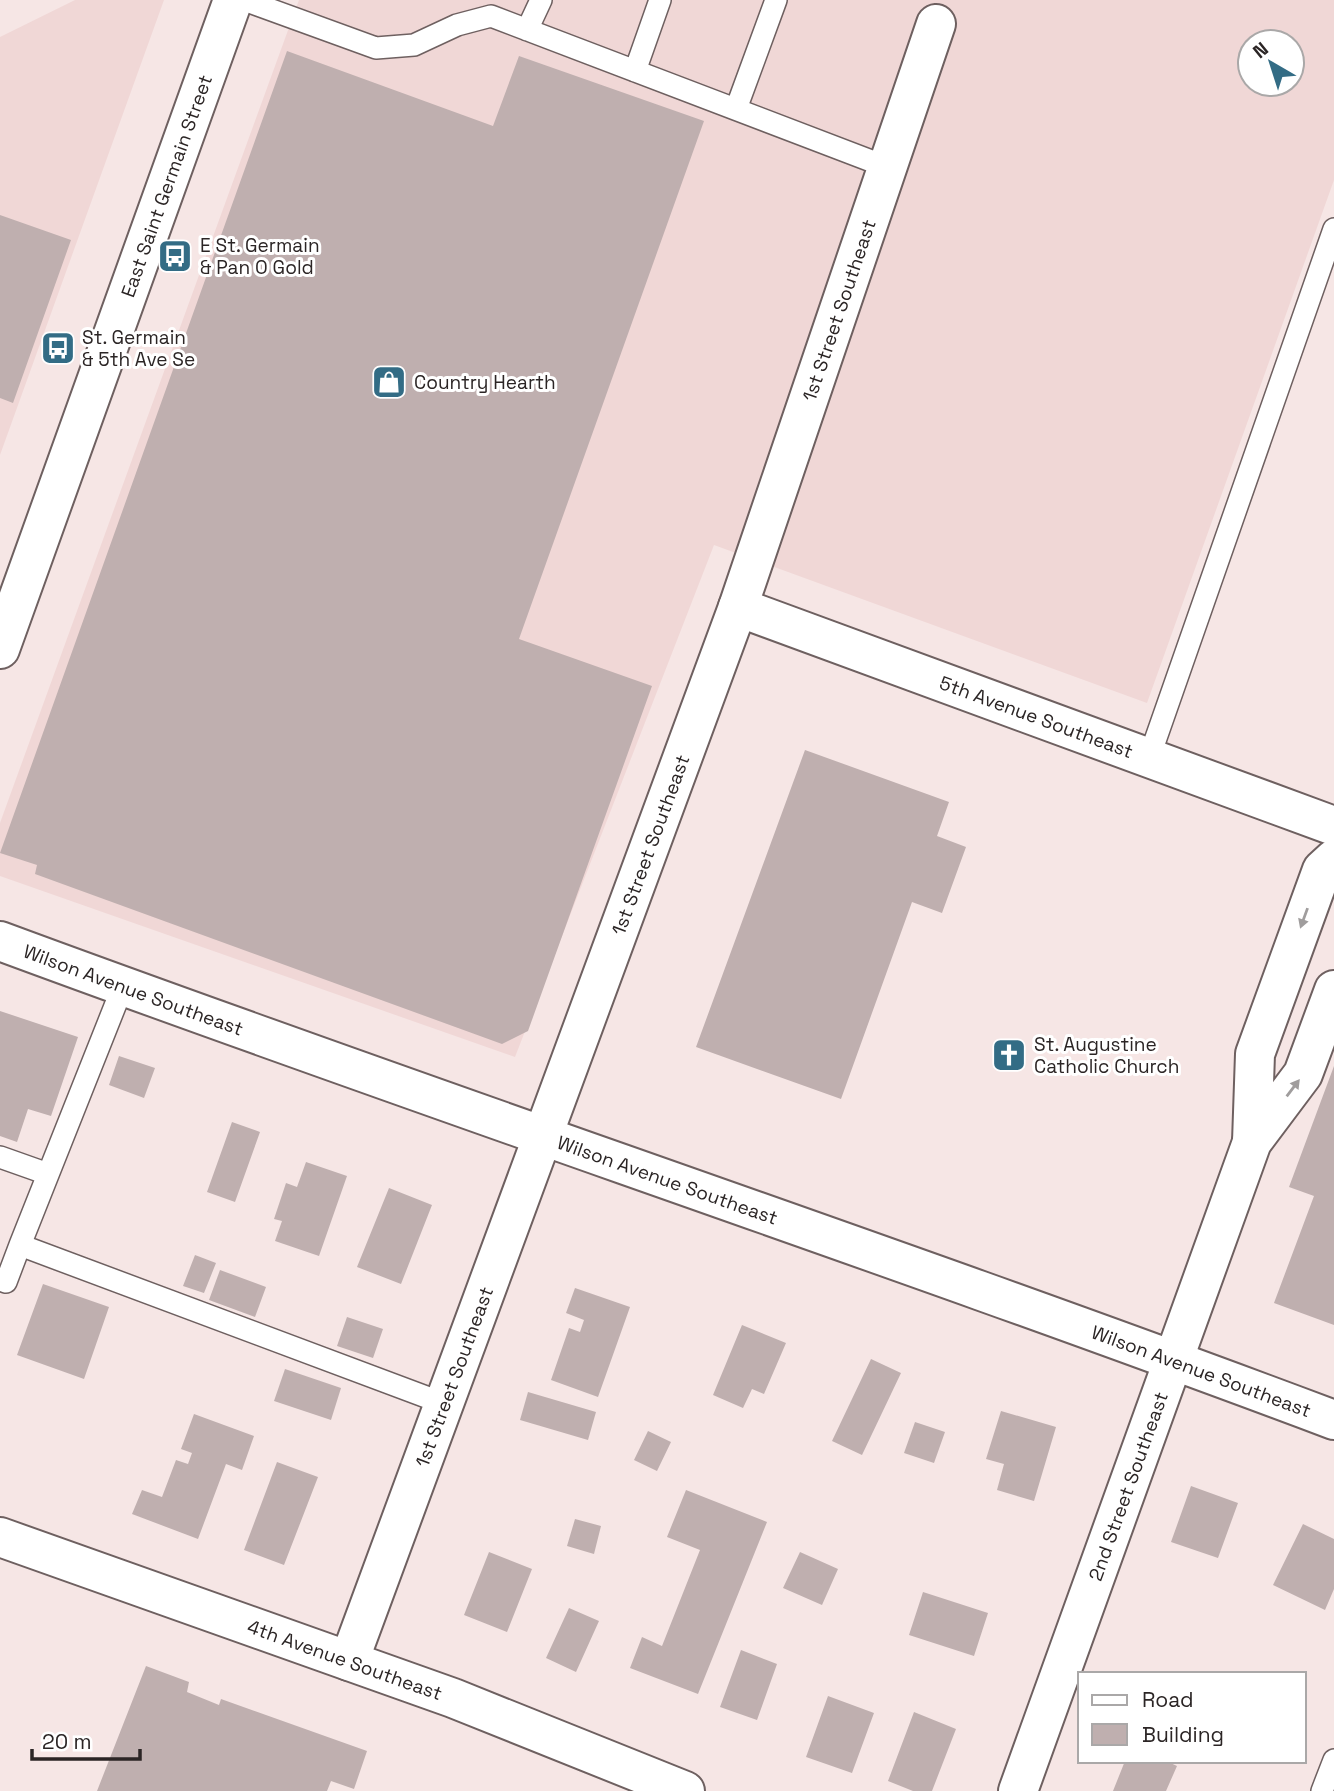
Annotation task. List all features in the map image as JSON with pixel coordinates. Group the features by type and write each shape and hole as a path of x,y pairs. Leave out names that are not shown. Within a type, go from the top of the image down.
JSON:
{"street":[{"name":"East Saint Germain Street","path":"0,649 233,0"},
{"name":"1st Street Southeast","path":"349,1661 738,607 936,24"},
{"name":"5th Avenue Southeast","path":"738,607 1334,826"},
{"name":"2nd Street Southeast","path":"1018,1791 1251,1142 1255,1054 1322,870 1334,859"},
{"name":"Wilson Avenue Southeast","path":"0,941 544,1138 1173,1359 1334,1420"},
{"name":"2nd Street Southeast","path":"1251,1142 1303,1074 1334,990"},
{"name":"4th Avenue Southeast","path":"0,1537 453,1698 685,1791"}],"lane":[{"path":"244,0 376,48 414,45 457,25 491,16 887,167"},
{"path":"527,30 541,0"},
{"path":"635,71 660,0"},
{"path":"736,109 776,0"},
{"path":"1149,758 1334,229"},
{"path":"0,1280 6,1282 123,986"},
{"path":"0,1157 48,1174"},
{"path":"20,1245 445,1404"},
{"path":"1322,1791 1334,1760"}],"shaded area":[{"path":"75,0 164,0 0,455 0,37"},
{"path":"299,0 1334,0 1334,180 1147,703 714,545 515,1057 0,876 0,823"}],"building":[{"name":"Country Hearth","path":"287,51 493,126 519,56 704,121 519,639 652,686 528,1031 502,1044 35,874 37,865 0,853"},
{"path":"0,215 71,240 13,403 0,398"},
{"path":"805,750 949,802 937,836 966,847 942,913 912,902 841,1099 696,1047"},
{"path":"0,1011 78,1037 51,1116 28,1109 17,1142 0,1136"},
{"path":"119,1056 155,1068 144,1098 109,1085"},
{"path":"1334,1066 1334,1325 1274,1303 1314,1196 1289,1187"},
{"path":"232,1122 260,1132 235,1202 207,1192"},
{"path":"306,1162 347,1176 319,1256 275,1241 282,1221 274,1219 286,1183 297,1187"},
{"path":"389,1188 432,1205 401,1284 357,1267"},
{"path":"195,1255 216,1263 204,1293 183,1286"},
{"path":"220,1270 266,1287 255,1317 209,1300"},
{"path":"43,1284 109,1307 84,1379 17,1355"},
{"path":"575,1288 630,1307 598,1397 551,1380 569,1328 580,1332 584,1320 566,1313"},
{"path":"347,1317 383,1329 373,1358 337,1346"},
{"path":"742,1325 786,1343 764,1394 752,1389 743,1408 713,1395"},
{"path":"871,1359 901,1373 862,1455 832,1441"},
{"path":"285,1369 341,1388 331,1420 274,1401"},
{"path":"528,1392 596,1412 588,1440 520,1420"},
{"path":"1001,1411 1056,1427 1034,1501 997,1490 1004,1464 986,1459"},
{"path":"194,1414 254,1436 242,1470 226,1464 198,1539 132,1514 142,1490 162,1497 176,1460 188,1464 192,1453 181,1449"},
{"path":"915,1422 945,1432 934,1463 904,1453"},
{"path":"648,1431 671,1442 657,1471 634,1460"},
{"path":"277,1462 318,1477 284,1565 244,1550"},
{"path":"1191,1486 1238,1503 1218,1558 1171,1542"},
{"path":"686,1490 767,1522 698,1694 630,1668 642,1637 662,1646 700,1550 667,1537"},
{"path":"575,1519 601,1526 594,1554 567,1546"},
{"path":"1303,1524 1334,1539 1334,1589 1325,1610 1273,1585"},
{"path":"489,1552 532,1569 507,1632 464,1615"},
{"path":"800,1552 838,1569 822,1605 783,1588"},
{"path":"923,1592 988,1613 974,1656 909,1635"},
{"path":"569,1608 599,1621 576,1672 546,1658"},
{"path":"741,1650 777,1664 757,1720 720,1707"},
{"path":"146,1666 189,1682 187,1692 219,1705 221,1699 367,1751 354,1789 331,1781 327,1791 97,1791"},
{"path":"828,1696 874,1713 852,1773 806,1757"},
{"path":"914,1712 956,1729 932,1791 913,1791 888,1781"},
{"path":"1124,1763 1170,1763 1177,1766 1166,1791 1113,1791"}],"place":[{"name":"E St. Germain & Pan O Gold","path":"175,256"},
{"name":"St. Germain & 5th Ave Se","path":"58,348"},
{"name":"Country Hearth","path":"389,382"},
{"name":"St. Augustine Catholic Church","path":"1009,1055"}]}
